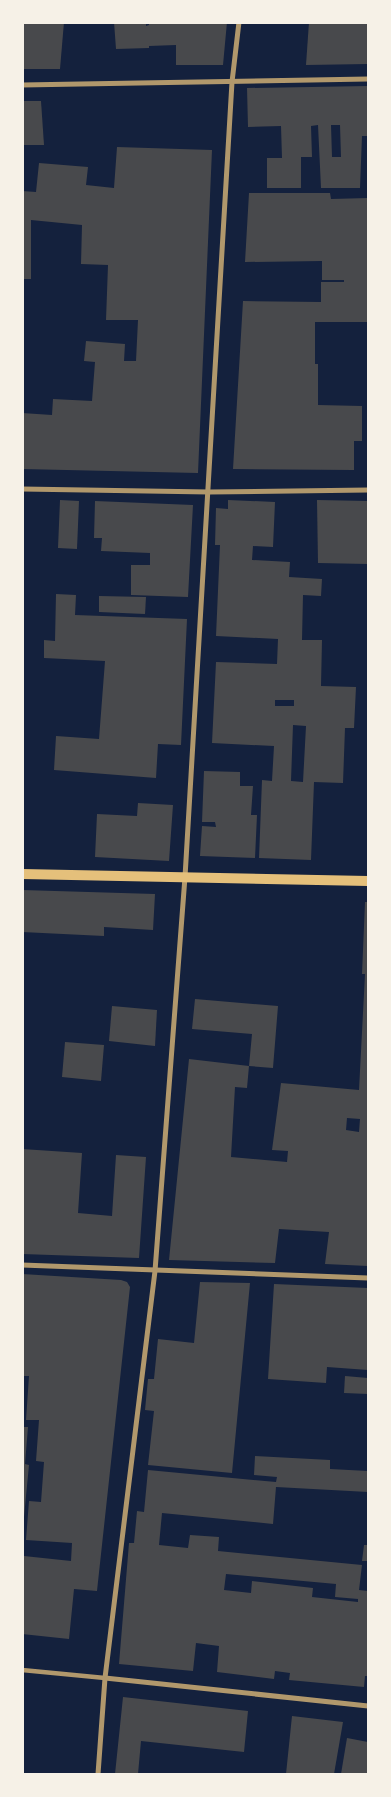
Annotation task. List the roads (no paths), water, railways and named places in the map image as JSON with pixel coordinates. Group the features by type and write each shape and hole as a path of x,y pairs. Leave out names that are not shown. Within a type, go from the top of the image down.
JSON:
{"main road":[{"path":"22,874 368,881"}],"street":[{"path":"98,1774 104,1678 155,1271 185,877 232,82 239,22"},
{"path":"22,85 368,78"},
{"path":"22,489 209,492 368,490"},
{"path":"22,1265 368,1278"},
{"path":"22,1670 368,1706"}]}
